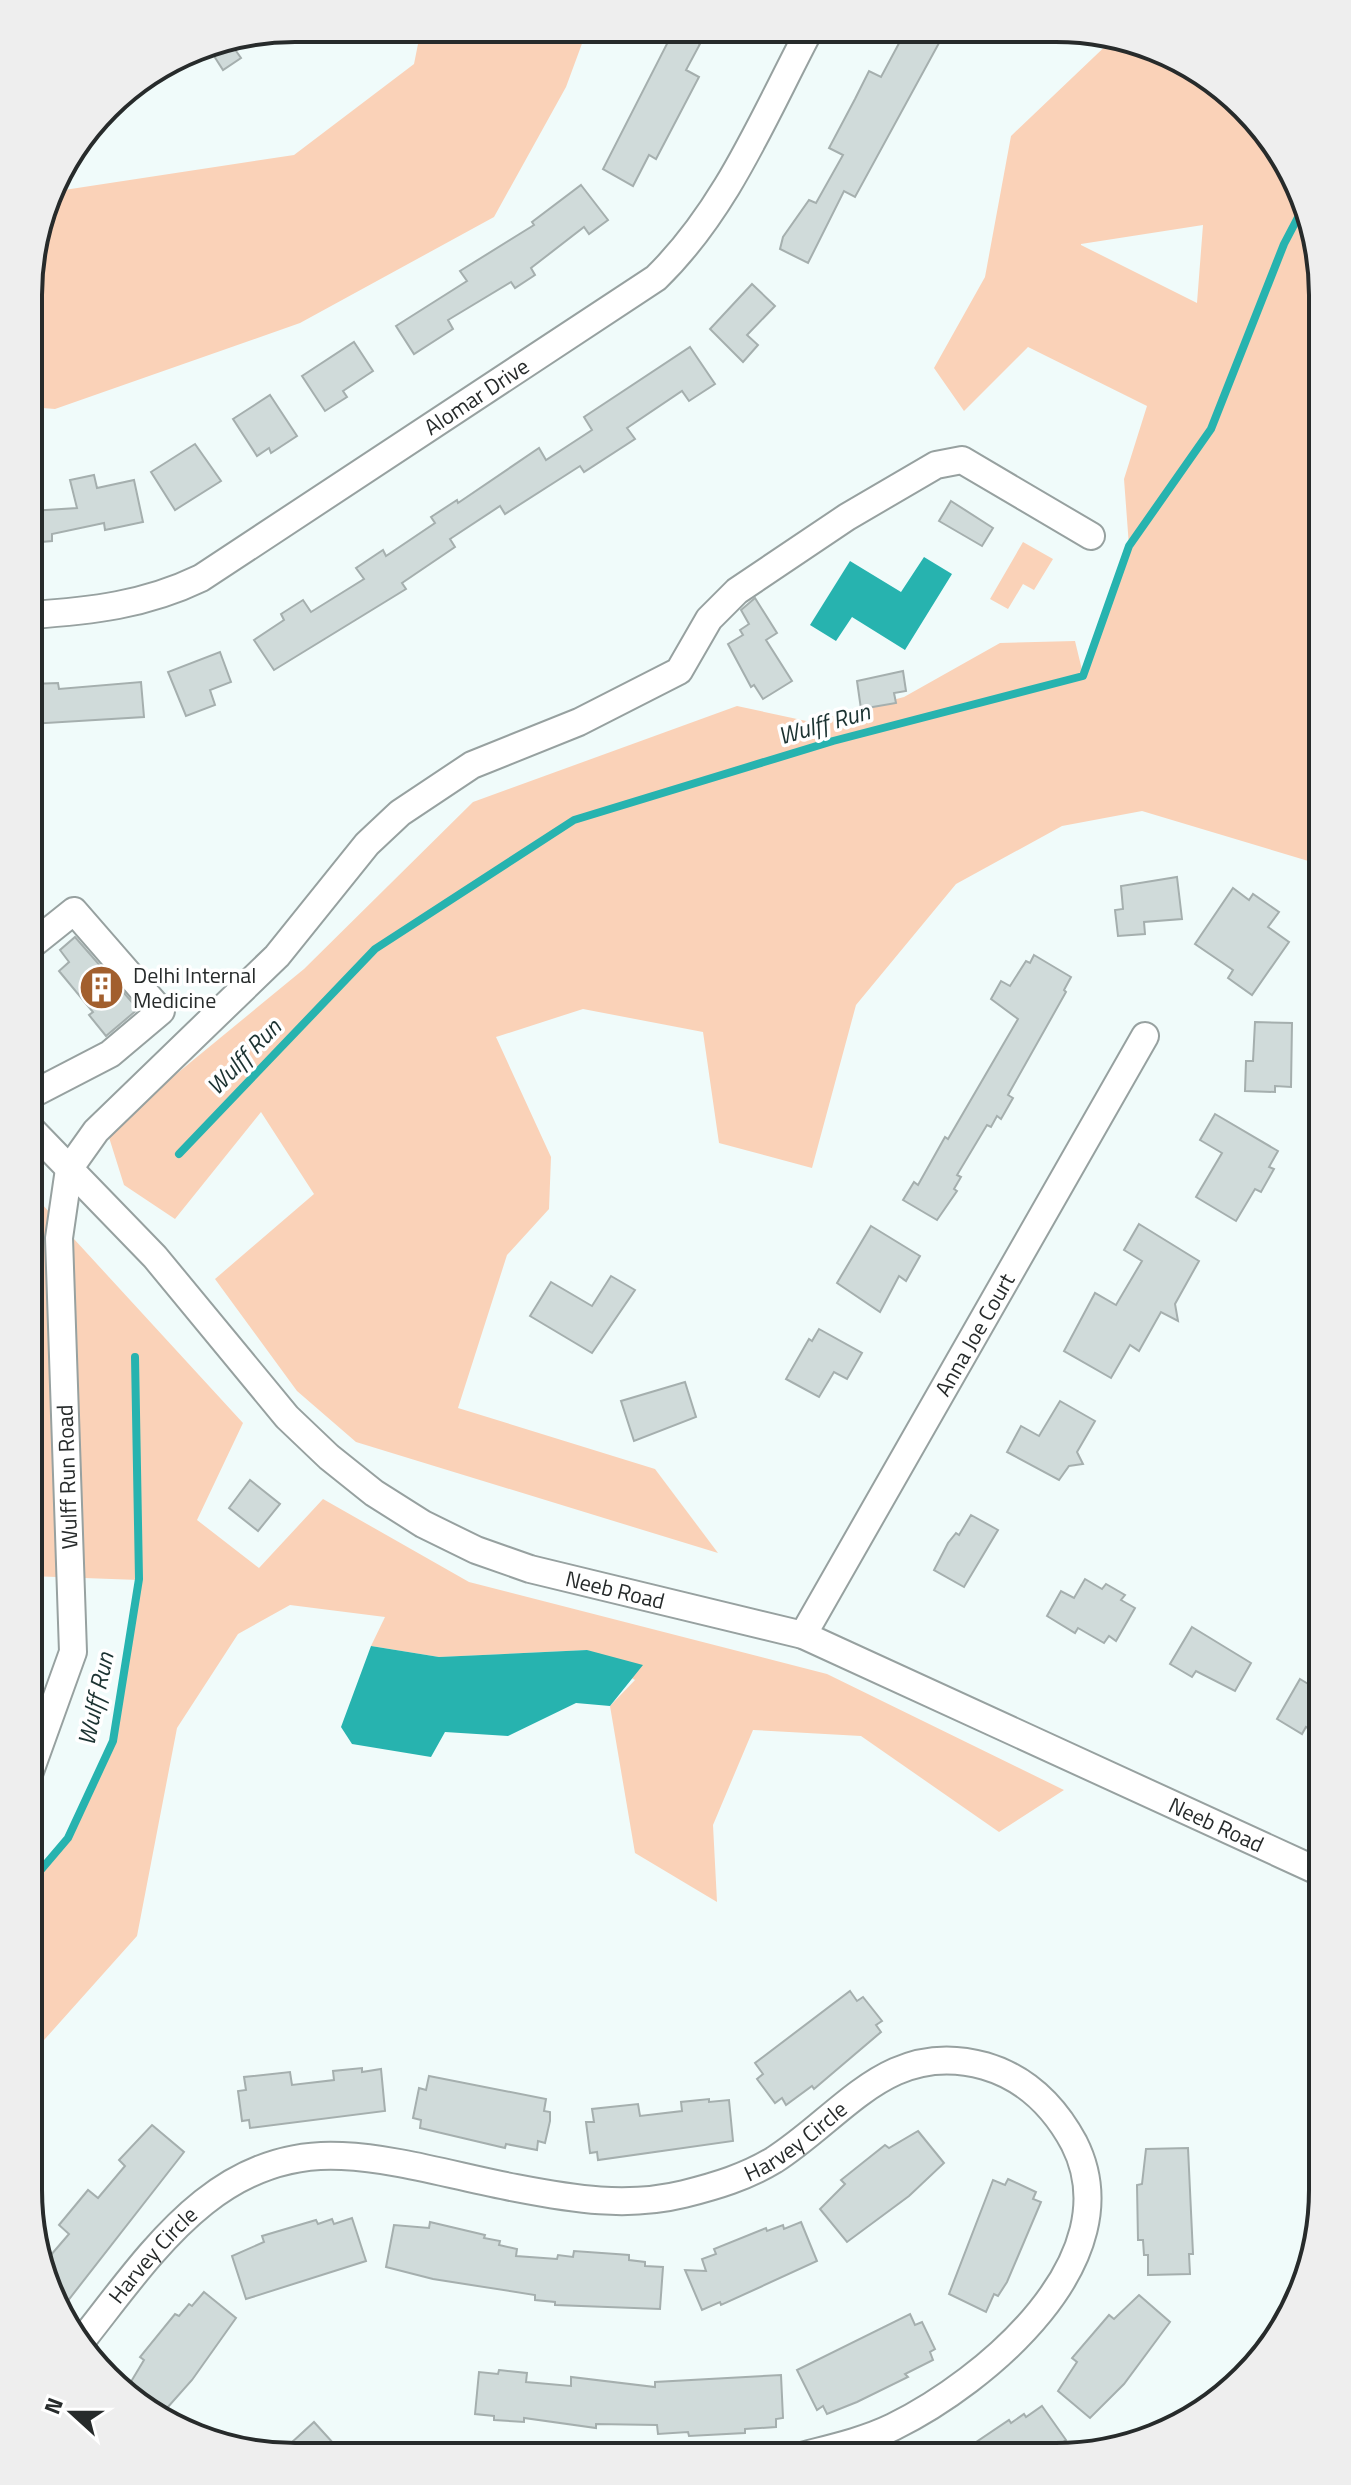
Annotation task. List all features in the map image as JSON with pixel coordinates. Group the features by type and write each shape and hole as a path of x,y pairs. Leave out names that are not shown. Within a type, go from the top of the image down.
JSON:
{"street":[{"name":"Alomar Drive","path":"42,614 128,605 170,593 201,578 656,278 686,249 708,220 803,42"},
{"path":"69,1169 96,1131 133,1093 277,956 367,844 400,813 472,765 579,722 679,671 709,619 737,591 847,517 936,465 962,460 1091,536"},
{"path":"42,937 74,911 161,1011 110,1054 42,1089"},
{"name":"Anna Joe Court","path":"803,1635 1145,1036"},
{"name":"Neeb Road","path":"42,1141 155,1257 287,1417 329,1457 374,1493 423,1524 476,1550 530,1569 803,1635 1308,1867"},
{"name":"Wulff Run Road","path":"42,1738 73,1652 59,1270 59,1238 69,1169"},
{"name":"Harvey Circle","path":"88,2334 173,2230 206,2197 245,2174 284,2161 318,2155 346,2156 562,2196 624,2203 659,2200 747,2175 777,2158 882,2077 908,2066 960,2061 988,2067 1020,2081 1043,2098 1062,2121 1078,2151 1088,2214 1070,2269 1048,2302 1021,2332 931,2405 892,2428 843,2443"}],"shaded area":[{"path":"418,42 583,42 566,87 494,217 300,323 55,409 42,408 44,262 55,214 65,190 294,155 414,64"},
{"path":"1105,47 1137,55 1168,68 1223,105 1246,128 1283,183 1296,214 1304,246 1309,295 1309,861 1142,811 1062,826 956,884 856,1005 812,1168 719,1143 703,1032 583,1009 496,1037 551,1157 549,1209 507,1255 458,1408 655,1469 718,1553 356,1442 297,1391 215,1279 314,1194 261,1112 175,1219 124,1185 107,1131 304,969 473,802 737,706 811,722 904,697 1000,643 1075,641 1083,674 1129,546 1124,479 1147,406 1028,347 964,411 934,368 985,277 1011,136","holes":["1203,225 1197,303 1081,245"]},
{"path":"1023,542 1053,559 1034,590 1023,584 1008,609 990,599"},
{"path":"42,1204 243,1423 197,1520 259,1568 323,1499 469,1582 827,1674 1064,1790 999,1832 861,1736 753,1730 713,1825 717,1902 635,1853 610,1706 635,1680 587,1650 439,1657 371,1646 385,1617 290,1605 238,1634 177,1728 137,1936 42,2042 42,1869 68,1838 113,1741 139,1580 42,1576"}],"water":[{"path":"924,557 952,574 905,650 852,617 836,641 810,625 850,561 901,592"},
{"path":"371,1646 439,1657 587,1650 643,1665 610,1706 576,1703 508,1736 445,1732 431,1757 352,1744 341,1727"}],"building":[{"path":"668,42 700,44 686,70 699,77 656,159 649,155 633,186 603,169"},
{"path":"900,42 940,42 855,197 844,191 808,263 780,249 783,237 809,200 816,203 843,155 829,148 869,71 881,77"},
{"path":"235,50 241,58 223,70 214,55"},
{"path":"581,185 608,220 589,234 584,227 531,268 535,275 515,288 511,282 448,320 453,329 414,354 396,326 467,281 460,271 534,225 532,222"},
{"path":"752,284 775,306 747,335 758,345 743,362 710,329"},
{"path":"354,342 373,371 343,391 347,397 325,411 302,376"},
{"path":"690,347 715,384 689,401 682,391 627,428 635,439 584,472 580,466 505,514 500,506 450,539 455,547 402,583 406,589 274,670 254,640 284,620 281,614 303,600 311,612 364,579 356,568 383,550 386,556 435,523 431,517 457,500 458,503 539,448 546,460 592,430 584,417"},
{"path":"270,395 297,436 271,453 269,448 257,456 233,419"},
{"path":"195,444 221,481 175,510 151,472"},
{"path":"94,475 97,488 134,480 143,522 105,530 104,523 52,534 52,541 42,542 42,510 77,508 70,480"},
{"path":"951,501 993,528 982,546 939,521"},
{"path":"755,598 777,633 766,640 792,681 763,699 754,685 751,687 728,644 743,635 740,630 749,624 741,610"},
{"path":"220,652 231,682 210,690 215,705 186,716 168,672"},
{"path":"903,671 906,691 894,693 896,703 861,709 857,681"},
{"path":"141,682 144,717 42,723 42,684 58,683 59,689"},
{"path":"1177,877 1182,919 1144,922 1145,934 1118,936 1115,910 1123,909 1121,886"},
{"path":"1233,888 1249,900 1253,894 1279,912 1268,927 1289,942 1252,995 1228,978 1233,970 1195,944"},
{"name":"Delhi Internal Medicine","path":"75,937 138,1009 106,1036 89,1015 93,1012 59,971 69,962 60,950"},
{"path":"1034,955 1071,977 1064,990 1066,992 1008,1095 1013,1098 1001,1119 997,1116 991,1127 987,1125 957,1175 961,1177 954,1189 957,1191 937,1220 903,1200 914,1182 918,1185 945,1137 948,1139 1018,1019 991,999 1001,981 1010,986 1026,961 1030,963"},
{"path":"1255,1022 1292,1023 1291,1087 1275,1086 1275,1092 1245,1091 1246,1061 1253,1061"},
{"path":"1215,1114 1278,1151 1269,1167 1274,1169 1261,1192 1255,1189 1236,1221 1196,1197 1222,1153 1200,1140"},
{"path":"1139,1224 1199,1261 1175,1304 1178,1321 1161,1312 1139,1351 1130,1345 1111,1378 1064,1351 1095,1293 1116,1305 1142,1261 1124,1250"},
{"path":"871,1226 920,1256 906,1281 899,1276 880,1312 837,1283"},
{"path":"611,1276 635,1290 592,1353 530,1316 551,1282 592,1306"},
{"path":"819,1329 862,1353 847,1379 834,1372 819,1397 786,1379 809,1339 812,1341"},
{"path":"685,1382 696,1417 634,1441 621,1401"},
{"path":"1060,1401 1095,1421 1077,1452 1083,1464 1069,1466 1059,1480 1007,1452 1021,1426 1039,1436"},
{"path":"250,1480 280,1504 258,1531 229,1508"},
{"path":"971,1515 998,1530 964,1587 934,1570 948,1543 956,1533 959,1535"},
{"path":"1085,1579 1102,1589 1106,1584 1125,1595 1121,1600 1135,1608 1116,1641 1109,1636 1104,1643 1078,1628 1075,1633 1047,1616 1061,1591 1074,1598"},
{"path":"1192,1627 1251,1663 1235,1691 1196,1671 1192,1677 1170,1664"},
{"path":"1300,1679 1308,1684 1308,1728 1306,1727 1302,1734 1277,1719"},
{"path":"850,1991 857,2001 863,1997 882,2021 876,2025 881,2032 814,2089 812,2086 786,2105 782,2098 775,2103 757,2079 763,2074 755,2063"},
{"path":"362,2068 362,2072 381,2069 385,2111 250,2128 249,2120 242,2121 238,2091 246,2090 244,2077 290,2072 292,2085 334,2080 333,2071"},
{"path":"429,2076 546,2099 544,2111 550,2112 550,2121 545,2143 538,2141 537,2150 506,2144 505,2148 420,2128 421,2120 413,2118 419,2088 426,2090"},
{"path":"709,2099 709,2102 729,2100 733,2141 598,2160 597,2152 590,2153 586,2122 594,2122 592,2109 638,2104 640,2116 682,2111 681,2102"},
{"path":"152,2125 184,2152 68,2301 51,2255 69,2234 59,2225 88,2190 98,2198 125,2166 119,2160"},
{"path":"918,2131 944,2163 909,2196 847,2242 820,2209 845,2184 841,2180 885,2145 889,2148"},
{"path":"1188,2148 1193,2254 1189,2254 1190,2274 1148,2275 1148,2255 1144,2255 1143,2240 1138,2240 1137,2185 1142,2184 1146,2149"},
{"path":"1008,2179 1036,2192 1033,2199 1041,2202 1007,2282 998,2296 994,2294 986,2312 949,2294 993,2180 1005,2185"},
{"path":"352,2218 366,2261 246,2299 232,2256 264,2242 262,2236 316,2220 318,2224 332,2219 334,2224"},
{"path":"430,2222 485,2235 484,2238 500,2241 499,2245 517,2249 516,2256 557,2259 558,2255 573,2257 574,2251 616,2254 629,2255 629,2260 645,2262 645,2266 663,2267 660,2309 555,2305 555,2302 535,2300 535,2295 433,2279 386,2267 394,2225 429,2228"},
{"path":"801,2222 817,2261 721,2305 720,2302 702,2310 685,2270 706,2271 702,2259 716,2254 714,2249 766,2228 767,2231 783,2225 784,2229"},
{"path":"204,2292 236,2318 192,2380 167,2408 131,2382 144,2360 140,2357 175,2314 179,2316 189,2304 192,2306"},
{"path":"1139,2295 1170,2322 1124,2384 1090,2418 1058,2391 1077,2362 1072,2358 1109,2315 1114,2319"},
{"path":"910,2314 915,2325 922,2322 935,2349 930,2352 933,2360 905,2374 908,2377 857,2402 827,2414 823,2406 817,2410 797,2370"},
{"path":"499,2370 527,2373 526,2382 571,2386 571,2377 655,2387 655,2382 781,2375 783,2418 776,2419 776,2427 745,2429 745,2433 689,2436 688,2432 658,2434 657,2425 596,2424 596,2428 524,2418 524,2422 494,2420 494,2416 475,2414 479,2372 498,2374"},
{"path":"1042,2406 1066,2440 1056,2443 975,2443 1009,2420 1011,2423 1024,2414 1026,2417"},
{"path":"314,2422 333,2443 295,2443 291,2443"}],"waterway":[{"name":"Wulff Run","path":"179,1154 375,949 574,820 833,741 1083,676 1129,546 1211,429 1284,244 1297,219"},
{"name":"Wulff Run","path":"42,1869 68,1838 113,1741 139,1579 135,1357"}],"place":[{"name":"Delhi Internal Medicine","path":"102,988"}]}
